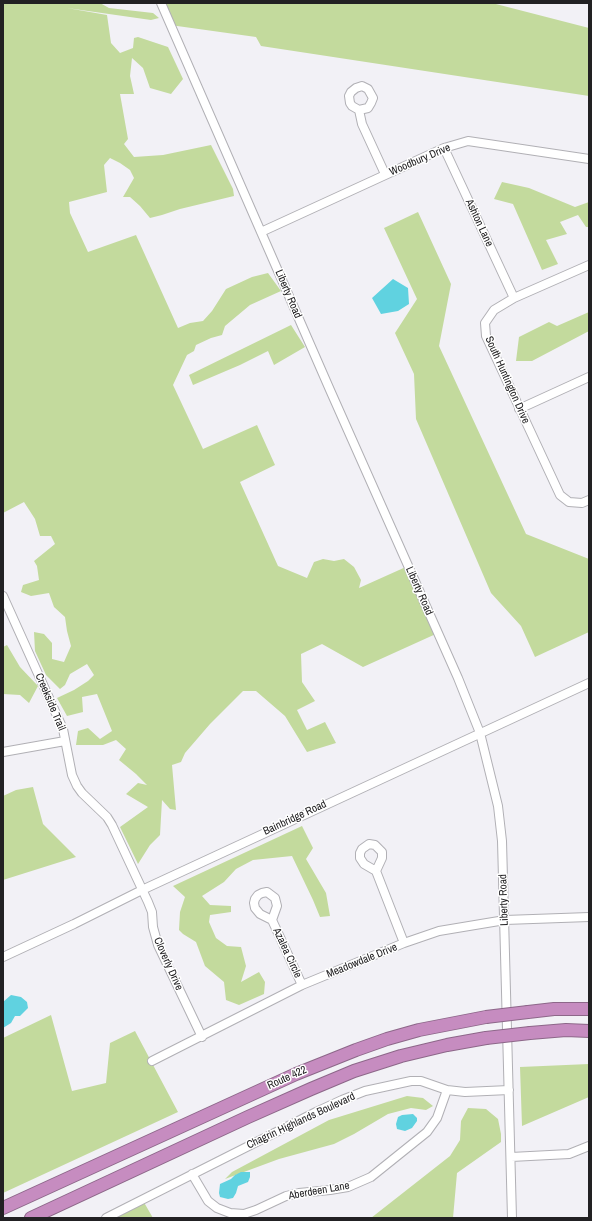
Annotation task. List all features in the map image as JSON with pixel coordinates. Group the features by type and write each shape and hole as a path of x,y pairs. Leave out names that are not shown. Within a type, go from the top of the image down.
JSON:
{"highway":[{"name":"Route 422","path":"3,1208 296,1074 356,1050 419,1030 486,1017 554,1009 589,1009"},
{"name":"Route 422","path":"30,1218 248,1117 354,1071 401,1056 486,1038 566,1030 589,1031"}],"street":[{"name":"Liberty Road","path":"161,3 458,678 480,732 498,806 500,826 505,920 512,1218"},
{"path":"359,110 362,124 385,174"},
{"name":"Woodbury Drive","path":"261,232 444,148 468,141 589,159"},
{"name":"Ashton Lane","path":"444,148 514,298"},
{"name":"South Huntington Drive","path":"589,265 514,298 494,310 485,323 486,336 560,495 569,502 582,503 589,500"},
{"path":"519,409 589,377"},
{"name":"Creekside Trail","path":"3,596 63,729 72,775 77,786 109,821 142,890"},
{"name":"Bainbridge Road","path":"3,957 142,890 480,732 589,683"},
{"path":"3,752 65,741"},
{"path":"376,871 404,943"},
{"name":"Cloverly Drive","path":"142,890 152,912 152,927 158,945 202,1036"},
{"name":"Meadowdale Drive","path":"152,1061 302,985 439,930 505,920 589,918"},
{"name":"Azalea Circle","path":"272,920 302,985"},
{"name":"Chagrin Highlands Boulevard","path":"106,1218 316,1112 342,1100 365,1092 411,1081 421,1081 447,1090 473,1092 509,1090"},
{"name":"Aberdeen Lane","path":"192,1174 208,1201 217,1208 230,1213 244,1214 299,1192 348,1187 371,1177 427,1132 437,1118 447,1090"},
{"path":"511,1157 569,1154 589,1146"}],"green space":[{"path":"3,3 100,3 109,8 153,13 159,18 151,20 67,8 107,15 111,43 120,53 133,48 134,38 138,37 168,47 183,79 171,94 150,88 143,68 132,58 130,76 134,94 120,94 128,139 124,144 134,157 163,155 211,145 233,189 234,196 150,218 130,197 123,197 134,178 130,170 110,158 104,165 107,192 69,202 70,213 88,252 136,235 178,328 190,323 203,321 212,311 226,289 252,277 268,273 281,291 250,305 225,326 222,335 196,345 194,351 187,355 173,385 203,449 257,425 275,465 240,482 278,566 307,578 314,562 323,559 334,561 344,559 354,567 361,580 359,588 408,566 438,633 363,667 322,644 301,654 302,682 315,701 297,710 307,730 325,722 336,743 307,752 285,716 256,691 243,691 210,724 185,753 181,762 172,765 176,810 170,809 162,800 160,835 150,845 138,864 120,827 148,807 126,794 138,783 147,785 119,760 126,749 116,740 103,745 76,745 78,731 88,728 100,739 112,731 97,694 82,697 83,712 67,716 57,698 74,690 94,675 87,664 70,674 65,685 60,689 46,675 35,651 34,632 44,634 52,643 52,659 64,662 71,646 65,617 54,607 49,593 31,596 21,592 23,585 39,580 37,566 34,561 55,544 51,536 40,536 35,519 24,502 3,513"},
{"path":"161,3 492,3 589,28 589,96 261,46 256,37 170,25"},
{"path":"502,182 529,188 575,207 589,202 589,227 586,227 578,215 560,222 567,234 546,240 558,264 542,270 513,204 494,199"},
{"path":"418,212 451,284 439,346 526,534 589,559 589,632 535,657 521,626 491,593 416,419 414,374 395,333 417,299 384,228"},
{"path":"589,312 589,331 532,361 516,361 519,337 549,322 557,326"},
{"path":"291,325 305,347 274,365 268,351 193,385 189,375"},
{"path":"7,645 20,667 38,686 29,703 20,695 3,694 3,647"},
{"path":"33,787 43,824 76,857 3,880 3,796 16,790"},
{"path":"302,826 313,848 306,859 326,893 330,916 320,917 292,856 253,860 236,869 224,882 202,896 210,905 231,906 231,912 210,915 209,922 216,938 227,946 241,947 246,966 241,982 259,972 265,982 264,994 239,1005 226,1000 224,982 205,966 196,942 179,930 180,912 185,897 173,886"},
{"path":"51,1015 72,1091 106,1083 110,1043 135,1031 178,1112 3,1193 3,1038"},
{"path":"589,1064 589,1097 522,1126 520,1067"},
{"path":"407,1096 423,1098 433,1106 426,1110 411,1108 388,1114 334,1144 279,1159 225,1179 232,1172 329,1120"},
{"path":"468,1108 486,1109 498,1119 501,1142 457,1173 453,1218 371,1218 450,1156 460,1140 461,1121"},
{"path":"142,1199 153,1218 106,1218"}],"water":[{"path":"393,279 408,288 409,304 398,311 381,314 372,298"},
{"path":"11,995 21,997 27,1002 28,1008 20,1016 15,1016 11,1023 3,1028 3,1002"},
{"path":"413,1114 417,1118 417,1121 412,1128 405,1131 397,1129 396,1124 398,1117"},
{"path":"241,1172 250,1172 248,1182 238,1186 233,1198 228,1199 220,1197 220,1184"}]}
